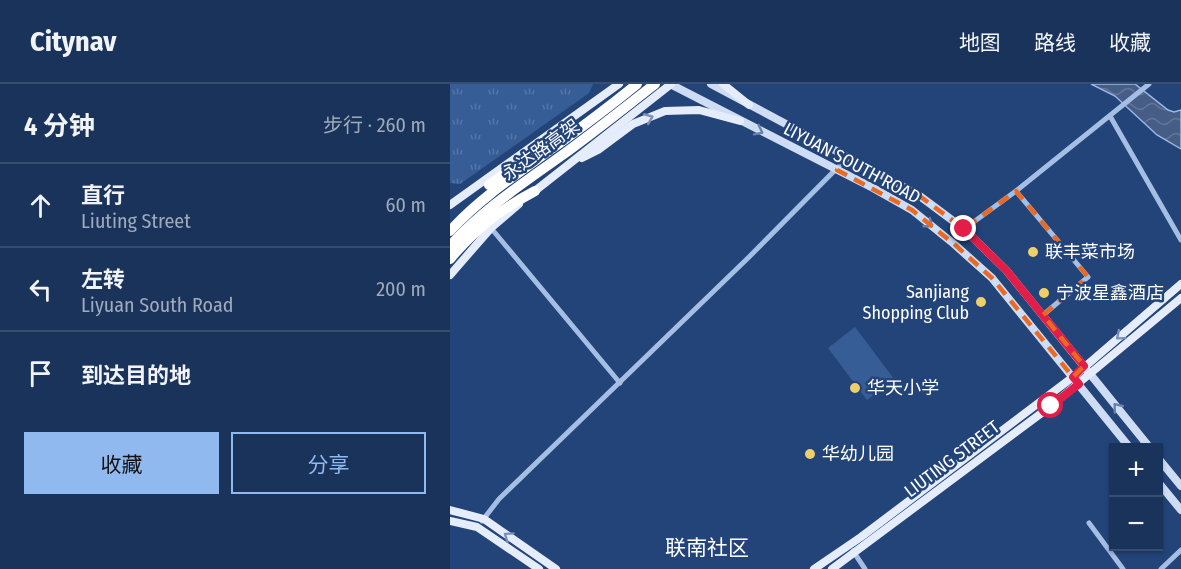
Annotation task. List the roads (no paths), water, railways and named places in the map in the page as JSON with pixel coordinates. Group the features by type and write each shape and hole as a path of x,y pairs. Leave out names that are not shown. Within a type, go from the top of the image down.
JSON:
{"highway":[{"name":"永达路高架","path":"450,246 473,222 522,183 587,123 637,84"},
{"name":"永达路高架","path":"450,231 490,193 556,153 655,84"},
{"path":"450,220 494,181 556,153"},
{"path":"450,259 476,231 506,206 535,191"}],"main road":[{"path":"584,110 606,84"},
{"path":"451,203 619,84"},
{"path":"450,275 491,228 535,191 556,153 671,84"},
{"name":"LIYUAN SOUTH ROAD","path":"671,84 912,210 992,278 1127,443"},
{"name":"LIYUAN SOUTH ROAD","path":"711,84 917,194 964,229 1006,270 1147,443"},
{"path":"723,84 749,105"},
{"path":"556,153 598,150 633,124 665,111 699,110 740,122"},
{"path":"1087,370 1181,285"},
{"path":"1087,370 1181,298"},
{"name":"LIUTING STREET","path":"814,569 852,548 1087,370"},
{"path":"1163,464 1181,486"},
{"path":"1163,488 1181,510"},
{"path":"450,510 484,519 556,569"},
{"path":"450,521 477,527 539,569"},
{"name":"LIUTING STREET","path":"832,569 852,548"}],"street":[{"path":"964,229 1016,191 1149,84"},
{"path":"1109,117 1181,240"},
{"path":"477,527 499,500 848,157"},
{"path":"1016,191 1088,277 1043,315"},
{"path":"491,228 620,383"},
{"path":"1089,523 1123,569"},
{"path":"852,548 865,569"},
{"path":"1161,569 1181,550"}],"water":[{"path":"1091,84 1135,84 1168,110 1174,112 1181,110 1181,149 1157,135 1115,96"}],"place":[{"name":"联丰菜市场","path":"1033,252"},
{"name":"宁波星鑫酒店","path":"1044,293"},
{"name":"Sanjiang Shopping Club","path":"981,302"},
{"name":"华天小学","path":"855,388"},
{"name":"华幼儿园","path":"810,454"}],"district":[{"name":"联南社区","path":"707,548"}]}
